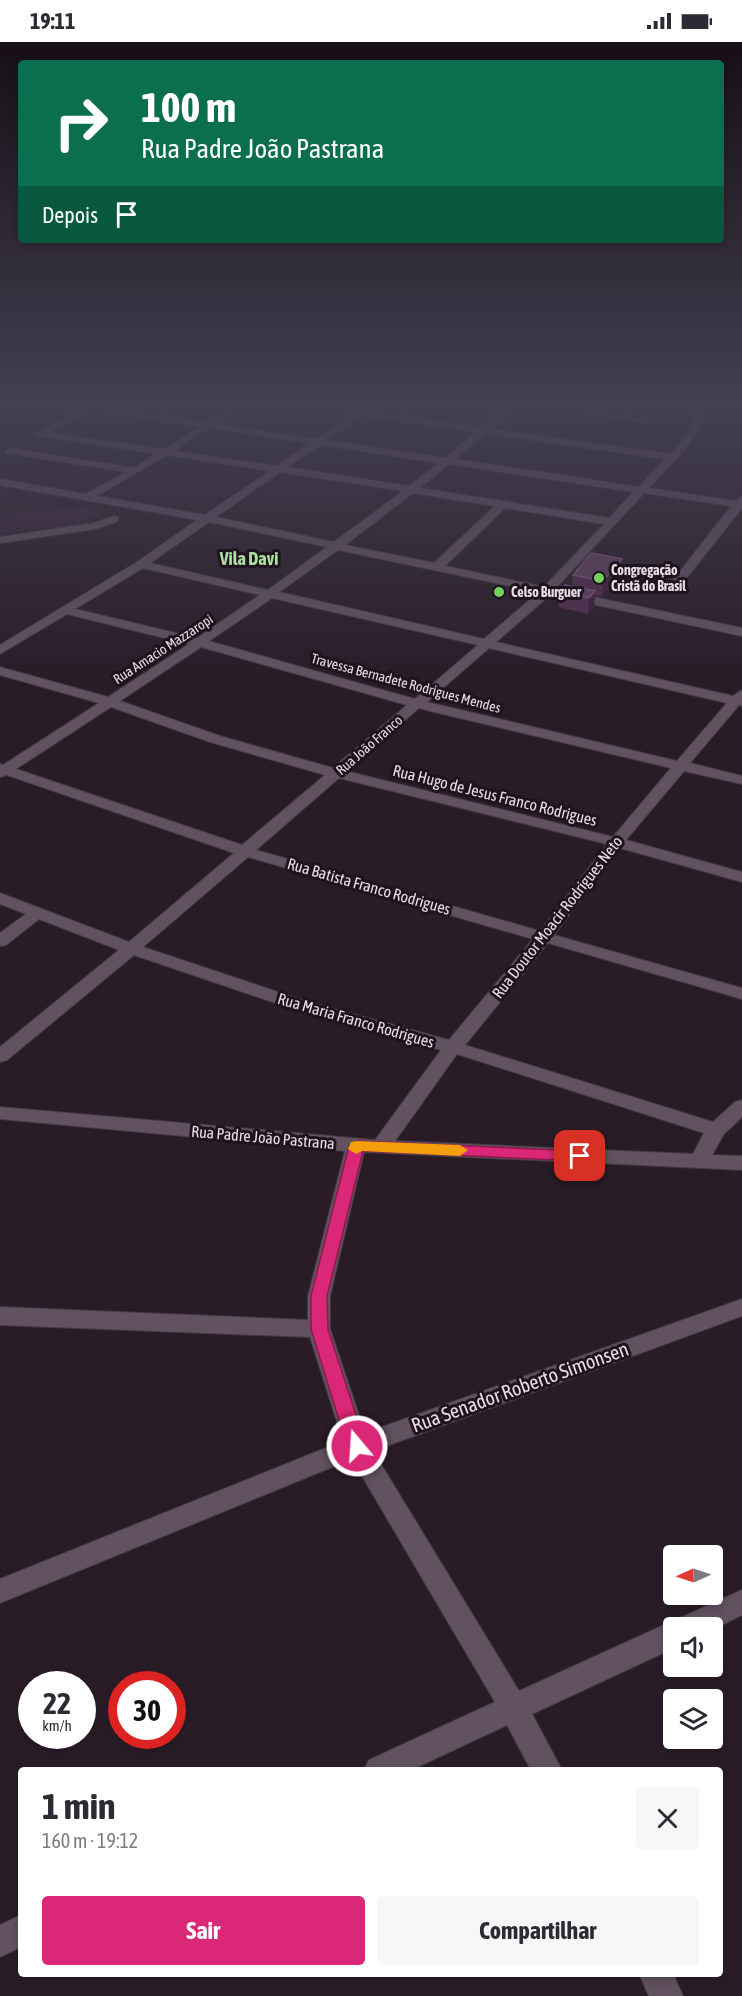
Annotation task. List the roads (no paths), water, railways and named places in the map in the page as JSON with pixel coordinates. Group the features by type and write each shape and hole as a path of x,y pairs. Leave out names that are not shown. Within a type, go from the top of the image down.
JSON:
{"street":[{"path":"77,496 209,519 742,632"},
{"path":"0,650 141,564 243,496"},
{"name":"Rua Amacio Mazzaropi","path":"2,770 111,702 273,594 403,496"},
{"path":"450,496 612,522"},
{"name":"Rua João Franco","path":"0,1056 131,949 546,592 634,496"},
{"path":"692,496 741,503"},
{"path":"677,583 741,503"},
{"path":"437,567 501,506"},
{"path":"0,540 96,526 114,519"},
{"path":"141,564 487,644 740,699"},
{"name":"Travessa Bernadete Rodrigues Mendes","path":"64,610 201,643 416,703 742,780"},
{"name":"Rua Hugo de Jesus Franco Rodrigues","path":"0,671 111,702 215,739 336,774 616,842 742,877"},
{"name":"Rua Doutor Moacir Rodrigues Neto","path":"380,1147 453,1047 545,936 616,842 680,765 740,699"},
{"name":"Rua Batista Franco Rodrigues","path":"2,770 244,851 742,994"},
{"name":"Rua Maria Franco Rodrigues","path":"0,898 131,949 299,1005 453,1047 716,1130"},
{"path":"0,941 37,913"},
{"path":"699,1161 716,1130 742,1106"},
{"name":"Rua Padre João Pastrana","path":"0,1113 357,1146 742,1163"},
{"path":"357,1146 319,1296 319,1329 357,1446 514,1709 545,1767"},
{"name":"Rua Senador Roberto Simonsen","path":"0,1591 357,1446 742,1307"},
{"path":"0,1316 319,1329"},
{"path":"711,1617 742,1602"},
{"path":"386,1767 663,1639"},
{"path":"0,1941 18,1933"},
{"path":"657,1977 667,1996"}],"place":[{"name":"Congregação Cristã do Brasil","path":"599,578"},
{"name":"Celso Burguer","path":"499,592"}],"district":[{"name":"Vila Davi","path":"249,559"}]}
